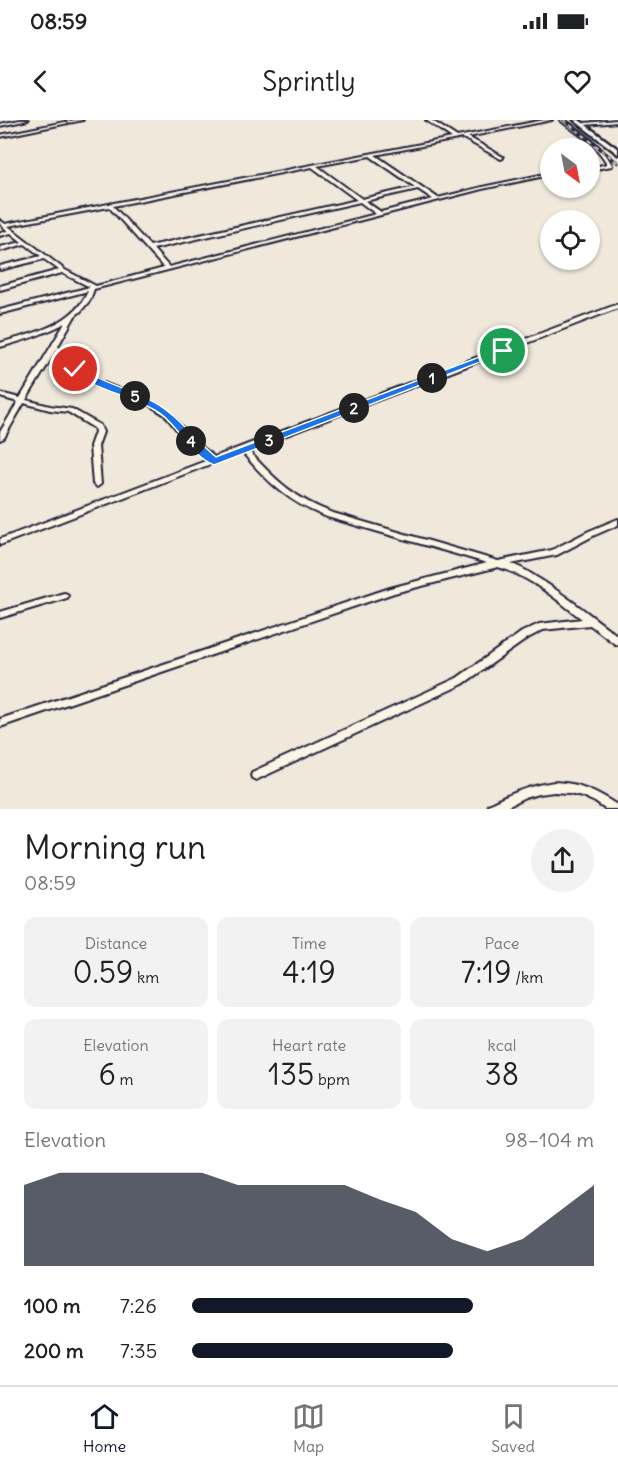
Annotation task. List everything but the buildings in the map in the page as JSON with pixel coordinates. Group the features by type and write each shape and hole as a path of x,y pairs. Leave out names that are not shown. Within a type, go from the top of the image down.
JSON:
{"main road":[{"path":"578,120 618,151"},
{"path":"578,120 618,151"}],"street":[{"path":"0,125 26,120"},
{"path":"0,136 81,120"},
{"path":"428,120 456,138"},
{"path":"3,224 110,206 550,120"},
{"path":"562,120 584,138"},
{"path":"585,124 618,121"},
{"path":"464,136 501,158"},
{"path":"600,151 610,165 600,167"},
{"path":"370,154 438,200"},
{"path":"313,166 380,214"},
{"path":"0,312 93,286 540,176"},
{"path":"149,248 420,188"},
{"path":"110,206 167,268"},
{"path":"3,224 63,271 93,286"},
{"path":"0,234 13,231"},
{"path":"0,249 27,242"},
{"path":"0,268 44,257"},
{"path":"0,288 63,271"},
{"path":"0,438 56,347 72,316 85,303 93,286"},
{"path":"0,542 618,306"},
{"path":"0,345 43,330 72,316"},
{"path":"56,347 75,369 92,380 150,403 167,414 192,443 214,461"},
{"path":"0,395 70,410 97,427 99,432 94,446 97,484"},
{"path":"244,450 281,490 311,508 501,563 534,579 618,641"},
{"path":"0,723 393,590 501,563 554,553 592,532 618,522"},
{"path":"0,615 64,596"},
{"path":"256,775 460,681 525,636 542,627 592,621"},
{"path":"492,809 515,796 535,789 556,786 576,789 600,798 614,809"}],"railway":[{"path":"564,120 618,163"}],"route":[{"path":"75,369 92,380 150,403 167,414 192,443 214,461 503,351"}]}
